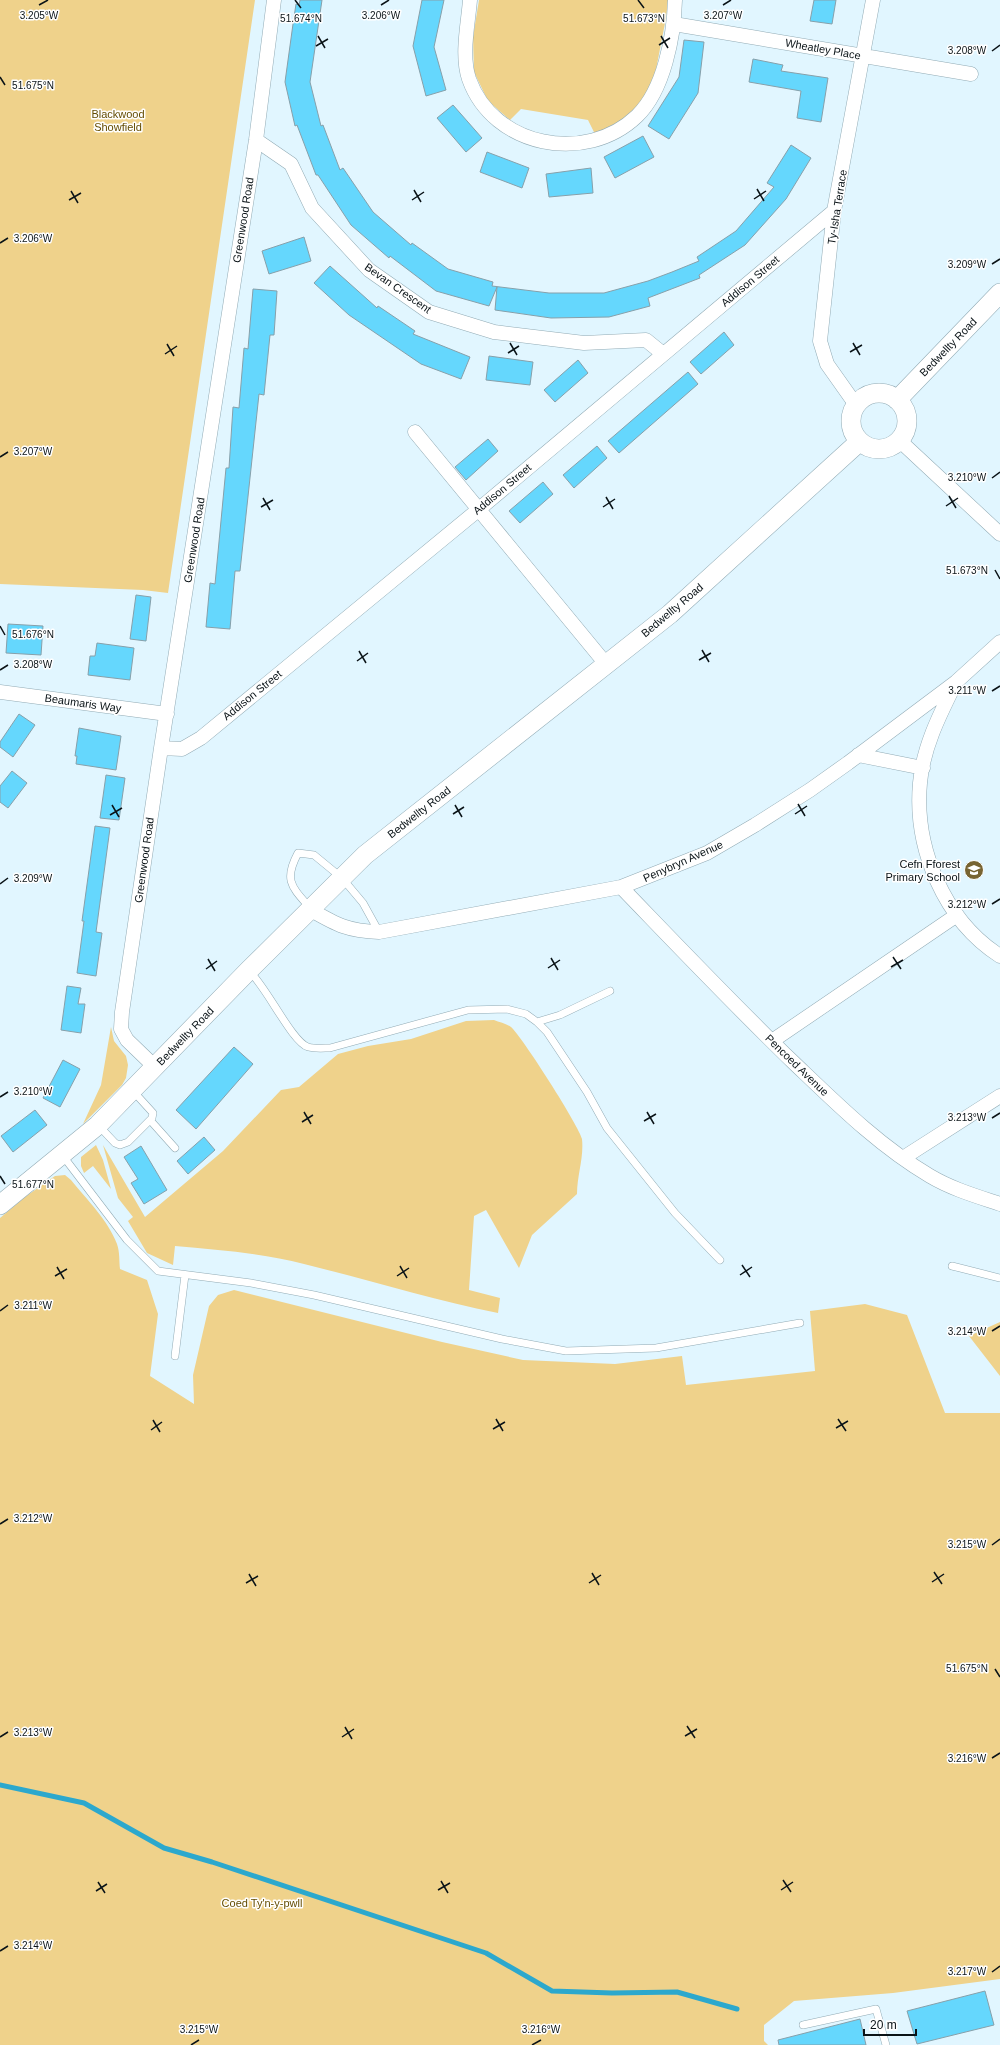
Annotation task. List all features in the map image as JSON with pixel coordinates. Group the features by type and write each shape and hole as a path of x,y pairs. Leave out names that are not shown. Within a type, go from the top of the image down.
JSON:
{"street":[{"name":"Greenwood Road","path":"155,1067 127,1040 121,1029 166,714 256,140 274,0"},
{"path":"470,0 466,51 469,78 482,105 510,129 541,142 581,144 612,134 638,116 658,86 674,24 675,0"},
{"name":"Ty-Isha Terrace","path":"856,405 827,364 820,340 834,211 873,0"},
{"name":"Wheatley Place","path":"674,24 971,74"},
{"name":"Bevan Crescent","path":"256,140 291,164 312,208 369,270 429,312 501,333 584,343 646,340 662,353"},
{"name":"Addison Street","path":"161,748 182,748 201,738 478,510 662,353 834,211"},
{"name":"Bedwellty Road","path":"897,400 1000,294"},
{"path":"875,394 889,395 897,400 903,407 906,424 904,433 893,446 875,449 859,442 851,428 850,420 856,405 862,398 875,394"},
{"path":"415,432 606,664"},
{"path":"899,440 1000,534"},
{"name":"Bedwellty Road","path":"0,1205 63,1156 98,1125 133,1091 248,970 311,910 365,855 670,614 859,442"},
{"name":"Penybryn Avenue","path":"311,910 332,922 354,931 379,932 621,887 707,852 755,825 810,790 956,682 1000,642"},
{"path":"956,682 934,729 923,768 920,782 920,818 927,855 941,889 970,933 1000,956"},
{"name":"Beaumaris Way","path":"0,692 166,714"},
{"path":"858,755 923,768"},
{"name":"Pencoed Avenue","path":"621,887 724,994 864,1128 903,1158 931,1176 956,1189 1000,1204"},
{"path":"772,1041 957,915"},
{"path":"903,1158 1000,1096"}],"lane":[{"path":"311,910 292,887 290,868 298,853 314,855 342,878 363,903 379,932"},
{"path":"248,970 259,981 294,1034 308,1047 330,1048 468,1010 507,1008 526,1014 547,1032 587,1092 607,1128 671,1208 720,1260"},
{"path":"537,1022 560,1015 610,991"},
{"path":"98,1125 120,1145 128,1142 150,1120 153,1113 133,1091"},
{"path":"150,1120 175,1148"},
{"path":"63,1156 127,1240 158,1271 251,1283 282,1289 502,1339 566,1351 656,1348 800,1323"},
{"path":"952,1266 1000,1278"},
{"path":"175,1356 185,1275"},
{"path":"803,2025 876,2009 886,2045"}],"green space":[{"name":"Blackwood Showfield","path":"0,0 255,0 168,593 143,590 0,584"},
{"path":"479,0 668,0 653,85 639,105 624,119 595,134 588,120 521,109 510,120 488,101 474,72 473,37"},
{"path":"494,1020 511,1027 526,1046 572,1118 582,1139 577,1194 532,1235 519,1268 486,1210 474,1216 469,1290 500,1298 498,1313 273,1257 240,1252 175,1246 173,1265 147,1253 128,1221 133,1217 118,1198 103,1145 145,1217 223,1151 281,1090 299,1087 338,1054 368,1046 411,1039 466,1021"},
{"path":"111,1027 114,1041 126,1056 128,1065 126,1078 122,1085 83,1124 101,1085"},
{"path":"96,1145 103,1160 111,1189 93,1166 84,1173 81,1166 81,1157"},
{"name":"Coed Ty'n-y-pwll","path":"65,1175 103,1218 113,1235 118,1247 120,1269 147,1280 158,1314 150,1376 194,1404 193,1375 209,1306 218,1295 234,1290 442,1342 523,1360 615,1364 682,1356 686,1385 815,1371 810,1311 865,1304 907,1315 945,1413 1000,1413 1000,1979 893,1993 794,2001 764,2025 764,2041 768,2045 0,2045 0,1218 25,1197 55,1176"},
{"path":"1000,1322 1000,1376 969,1336"}],"building":[{"path":"300,0 322,0 310,82 321,126 323,125 340,170 343,168 373,212 411,245 412,243 448,269 493,282 492,286 549,293 604,293 648,281 672,272 699,261 697,257 736,231 774,187 767,183 791,145 811,158 786,199 745,245 699,275 700,278 648,298 650,306 609,317 551,318 495,310 497,287 489,306 436,291 390,256 389,258 351,225 318,175 316,175 297,125 295,126 285,82 296,4 299,5"},
{"path":"422,0 444,0 434,47 446,90 426,96 413,46"},
{"path":"814,0 836,0 832,24 810,21"},
{"path":"684,40 704,42 698,93 669,139 648,126 679,77"},
{"path":"753,59 783,65 781,71 828,78 821,122 797,118 801,91 749,82"},
{"path":"453,105 482,138 466,152 437,118"},
{"path":"643,136 654,157 615,178 604,157"},
{"path":"487,152 529,168 522,188 480,172"},
{"path":"591,168 593,193 549,197 546,174"},
{"path":"304,237 311,261 269,274 262,251"},
{"path":"330,266 377,308 378,306 415,331 413,334 470,357 461,379 421,364 349,315 314,283"},
{"path":"253,289 277,291 274,335 270,335 264,395 259,394 240,571 235,571 230,629 206,627 210,583 215,584 226,468 229,468 233,407 239,408 244,348 248,349"},
{"path":"724,332 734,345 701,374 690,362"},
{"path":"489,356 533,362 530,385 486,380"},
{"path":"578,360 588,373 555,402 544,390"},
{"path":"688,372 698,384 619,453 608,441"},
{"path":"488,439 498,451 466,480 455,467"},
{"path":"597,446 607,458 574,488 563,475"},
{"path":"543,482 553,494 520,523 509,511"},
{"path":"136,595 151,597 146,641 130,639"},
{"path":"8,624 43,626 41,655 6,653"},
{"path":"97,643 134,648 130,680 88,675 90,656 95,656"},
{"path":"19,714 35,725 13,757 0,747 0,742"},
{"path":"79,728 121,736 116,770 76,764 77,756 75,756"},
{"path":"12,771 27,783 8,808 0,802 0,786"},
{"path":"106,775 125,778 119,820 100,818"},
{"path":"95,826 110,828 96,932 102,933 96,976 77,973 84,921 82,921"},
{"path":"67,986 81,988 78,1004 85,1004 81,1033 61,1030"},
{"path":"234,1047 253,1064 196,1129 176,1110"},
{"path":"63,1060 80,1069 60,1107 43,1098"},
{"path":"35,1110 47,1125 13,1152 1,1136"},
{"path":"204,1137 215,1150 188,1174 177,1161"},
{"path":"141,1146 167,1190 144,1204 131,1183 138,1179 124,1157"},
{"path":"985,1991 994,2025 917,2044 907,2011"},
{"path":"860,2019 866,2045 779,2045 778,2040"}],"waterway":[{"path":"0,1785 84,1803 164,1848 212,1862 486,1953 552,1991 612,1993 677,1992 737,2009"}],"place":[{"name":"Cefn Fforest Primary School","path":"974,870"}]}
